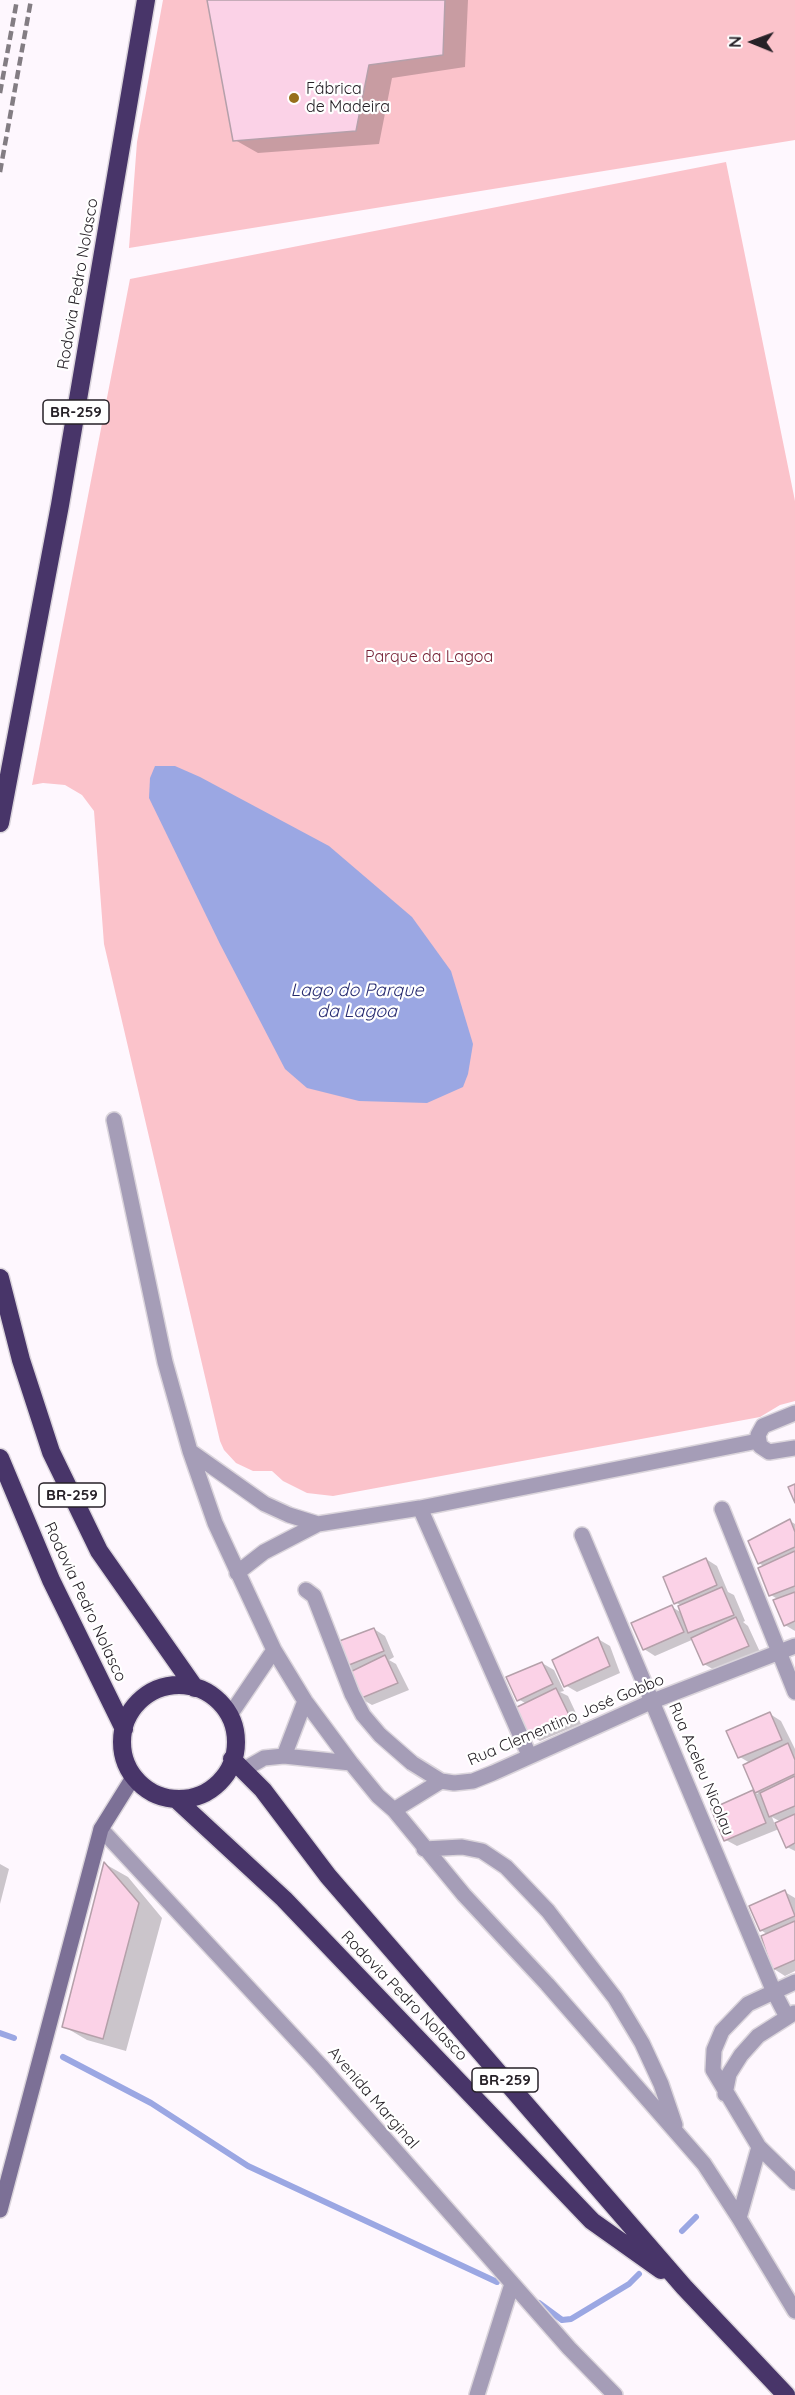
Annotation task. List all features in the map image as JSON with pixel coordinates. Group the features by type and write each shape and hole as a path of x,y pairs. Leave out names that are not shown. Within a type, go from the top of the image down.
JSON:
{"highway":[{"name":"Rodovia Pedro Nolasco","path":"0,823 60,505 146,0"},
{"name":"Rodovia Pedro Nolasco","path":"0,1278 21,1360 51,1452 99,1551 195,1688"},
{"name":"Rodovia Pedro Nolasco","path":"0,1458 51,1580 124,1729"},
{"path":"182,1684 195,1688 210,1693 230,1715 237,1744 238,1764 206,1794 177,1800 148,1791 128,1769 121,1740 124,1729 130,1711 152,1690 182,1684"},
{"name":"Rodovia Pedro Nolasco","path":"238,1764 263,1790 336,1884 684,2287 786,2395"},
{"name":"Rodovia Pedro Nolasco","path":"177,1800 284,1899 592,2222 684,2287"}],"street":[{"path":"114,1120 165,1362 190,1451 215,1523 274,1650 305,1701 378,1796 394,1810 424,1850 547,1984 704,2164 795,2311"},
{"path":"795,1413 763,1426 759,1430 758,1441 760,1446 769,1452 795,1448"},
{"path":"237,1573 264,1552 318,1524 420,1508 758,1441"},
{"path":"190,1451 265,1504 289,1515 318,1524"},
{"path":"420,1508 529,1755"},
{"path":"722,1509 795,1692"},
{"name":"Rua Aceleu Nicolau","path":"582,1535 774,1992 791,2015"},
{"path":"306,1590 314,1596 352,1694 363,1715 412,1763 441,1781 394,1810"},
{"name":"Rua Clementino José Gobbo","path":"441,1781 454,1783 473,1781 653,1701 795,1646"},
{"path":"230,1715 274,1650"},
{"path":"284,1756 305,1701"},
{"path":"238,1764 284,1756 351,1763"},
{"path":"0,2210 101,1829 134,1776"},
{"name":"Avenida Marginal","path":"101,1829 321,2066 569,2348 615,2395"},
{"path":"424,1850 462,1847 482,1851 506,1867 548,1911 615,1998 642,2043 661,2084 678,2133"},
{"path":"795,1982 748,2004 722,2031 714,2050 713,2070 725,2094 759,2146 795,2182"},
{"path":"725,2094 729,2074 741,2055 758,2036 791,2015"},
{"path":"739,2218 759,2146"},
{"path":"477,2395 512,2284"}],"green space":[{"path":"163,0 795,0 795,140 129,248 137,142"},
{"name":"Parque da Lagoa","path":"726,162 795,501 795,1401 780,1405 760,1417 333,1496 307,1493 283,1481 272,1471 253,1471 236,1463 224,1450 220,1441 104,944 94,811 82,795 65,785 43,783 32,785 130,279"}],"water":[{"name":"Lago do Parque da Lagoa","path":"155,766 175,766 200,777 329,846 412,917 451,971 473,1044 468,1074 463,1087 427,1103 359,1101 307,1088 285,1069 220,944 149,798 150,778"}],"building":[{"name":"Fábrica de Madeira","path":"207,0 445,0 443,55 369,65 356,131 233,141"},
{"path":"795,1484 795,1503 788,1487"},
{"path":"790,1519 795,1532 795,1547 758,1564 748,1541"},
{"path":"795,1551 795,1586 769,1596 758,1568"},
{"path":"706,1558 717,1585 674,1604 663,1577"},
{"path":"722,1587 734,1615 688,1633 678,1606"},
{"path":"795,1592 795,1621 784,1626 773,1600"},
{"path":"672,1605 684,1632 643,1650 631,1623"},
{"path":"736,1617 749,1646 703,1665 691,1638"},
{"path":"374,1628 384,1651 344,1667 334,1643"},
{"path":"598,1637 610,1666 564,1687 552,1660"},
{"path":"385,1655 398,1683 359,1699 346,1674"},
{"path":"542,1662 553,1684 517,1701 506,1677"},
{"path":"556,1688 570,1717 527,1735 515,1708"},
{"path":"770,1712 782,1740 738,1758 726,1731"},
{"path":"788,1743 795,1760 795,1774 755,1793 743,1765"},
{"path":"795,1776 795,1806 769,1817 760,1793"},
{"path":"753,1790 766,1823 724,1841 711,1809"},
{"path":"795,1814 795,1843 786,1848 775,1823"},
{"path":"104,1862 139,1903 103,2039 62,2027"},
{"path":"785,1890 795,1916 760,1931 749,1906"},
{"path":"795,1921 795,1960 772,1970 761,1936"}],"waterway":[{"path":"0,2033 14,2038"},
{"path":"63,2057 151,2103 248,2166 497,2282"},
{"path":"682,2231 696,2217"},
{"path":"539,2303 562,2320 571,2319 629,2284 639,2274"}],"railway":[{"path":"0,93 17,0"},
{"path":"0,172 31,0"}],"place":[{"name":"Fábrica de Madeira","path":"294,98"}]}
